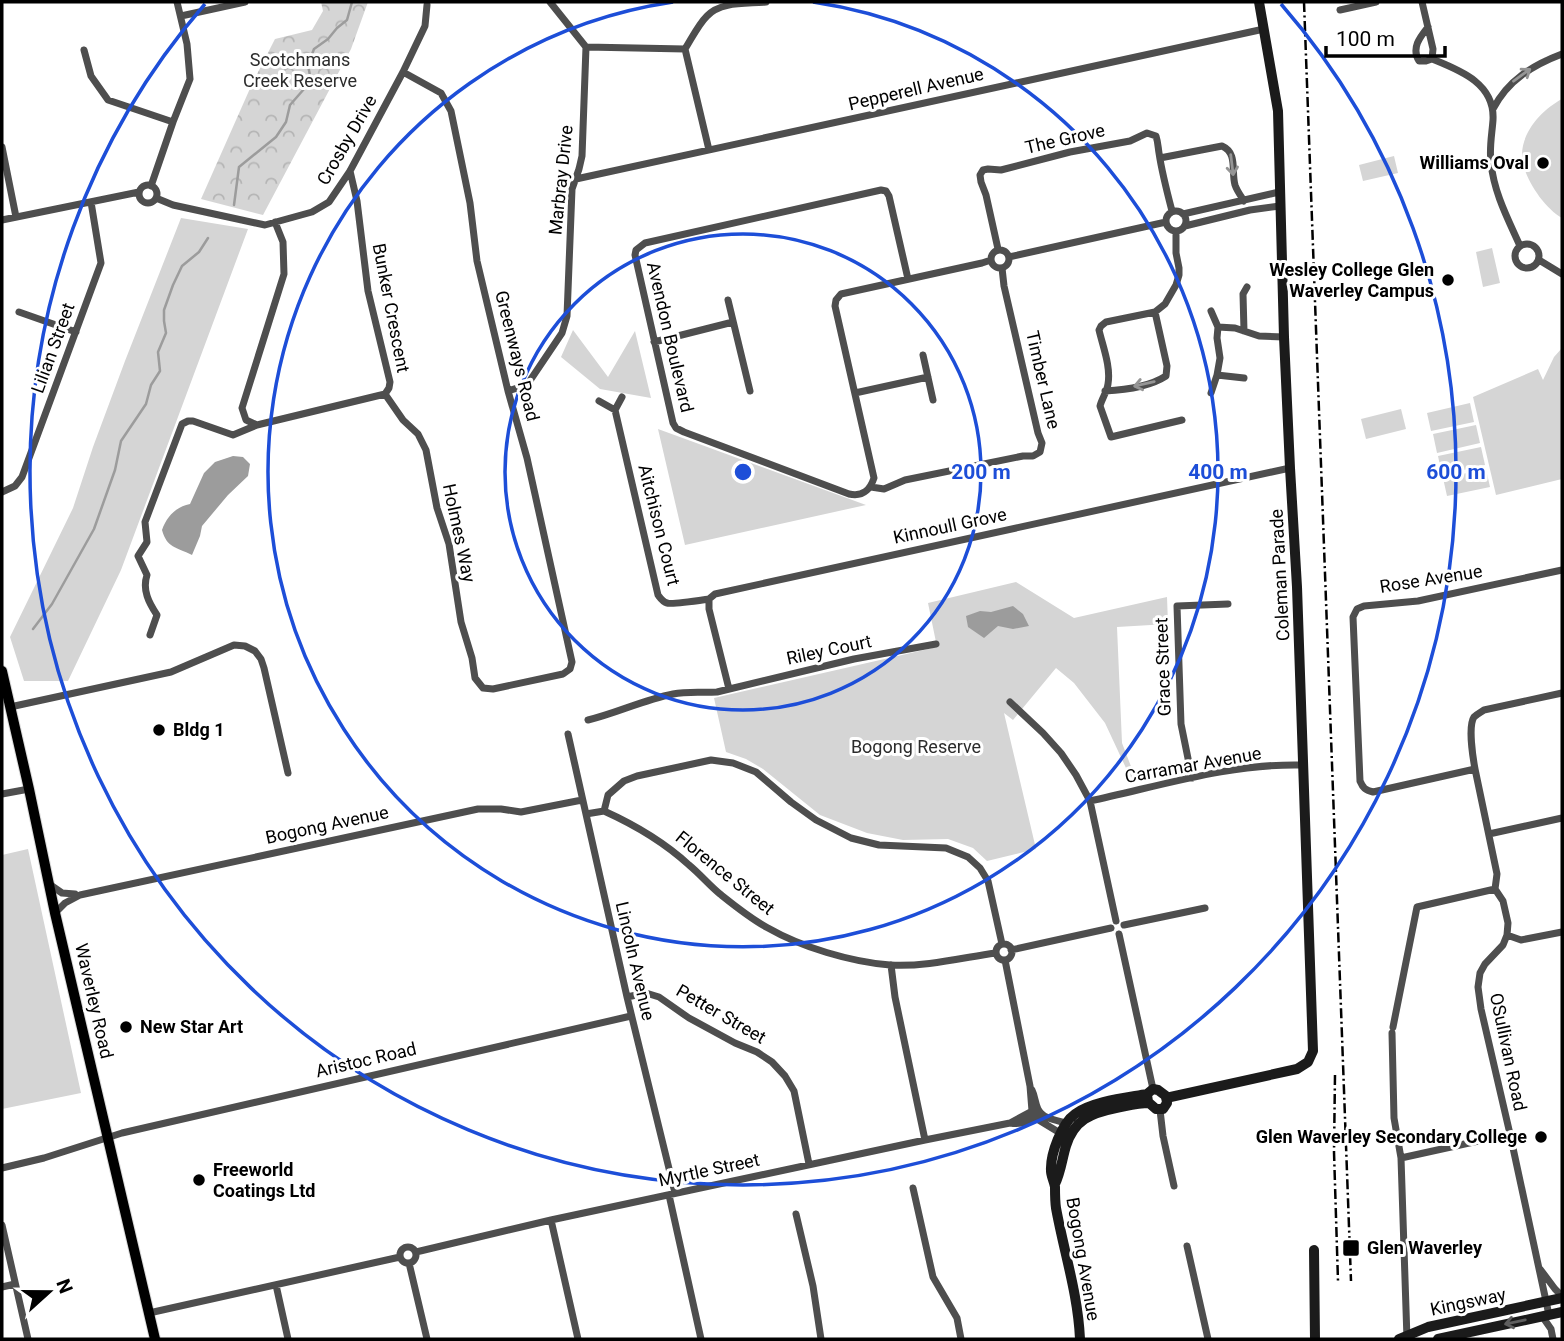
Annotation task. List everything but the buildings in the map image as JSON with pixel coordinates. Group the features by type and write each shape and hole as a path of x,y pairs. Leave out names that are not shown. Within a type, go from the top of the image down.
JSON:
{"main road":[{"name":"Waverley Road","path":"2,671 55,913 155,1339"}],"street":[{"path":"151,186 190,79 187,44 177,2"},
{"path":"181,16 245,2"},
{"path":"550,2 586,47 685,49"},
{"path":"709,150 685,49 713,10 766,2"},
{"name":"Coleman Parade","path":"1166,1098 1297,1069 1308,1062 1314,1042 1297,587 1284,337 1278,111 1259,2"},
{"path":"1340,10 1376,2"},
{"path":"1422,2 1433,50 1432,59"},
{"name":"Crosby Drive","path":"156,198 173,205 265,225 312,212 329,202 350,171 425,26 427,5"},
{"path":"1428,27 1416,47 1419,61 1432,59 1456,68 1473,79 1486,92 1493,110"},
{"name":"Pepperell Avenue","path":"576,179 1264,29"},
{"name":"Marbray Drive","path":"508,391 527,384 562,333 567,316 572,189 582,156 586,47"},
{"path":"84,50 91,76 108,100 173,122"},
{"path":"1520,246 1503,210 1493,179 1490,148 1493,110 1515,79 1539,63 1562,54"},
{"name":"Greenways Road","path":"402,72 441,93 451,111 470,203 477,261 533,485 572,662 570,669 563,674 493,689 483,688"},
{"name":"The Grove","path":"998,249 981,182 980,175 983,170 1001,170 1070,152 1130,141 1147,133 1156,136 1172,211"},
{"path":"1160,159 1222,146 1228,148 1234,164 1237,190 1244,201"},
{"path":"2,147 16,217"},
{"name":"Bunker Crescent","path":"150,635 157,615 149,604 144,583 147,575 138,556 147,542 145,522 182,424 193,421 233,435 257,425 386,394 389,388 390,382 368,291 357,201 350,171"},
{"path":"2,220 139,192 145,186 156,190 156,198 152,202 144,202 139,192"},
{"name":"Avendon Boulevard","path":"871,487 862,494 849,494 676,428 635,255 636,250 645,243 881,190 886,191 889,196 908,279"},
{"path":"1279,192 1183,214 1172,211 1167,215 1166,222 1170,229 1176,231 1185,226 1250,210 1280,206"},
{"name":"Lilian Street","path":"2,492 15,486 22,477 101,264 91,201"},
{"path":"1183,214 1185,226"},
{"path":"257,425 246,420 242,408 284,274 283,242 275,222"},
{"path":"1009,257 1166,222"},
{"path":"1176,231 1179,275 1165,304 1155,312 1101,326 1099,331 1108,384 1100,406 1111,438 1182,420"},
{"path":"1539,260 1525,268 1518,264 1515,253 1520,246 1527,244 1536,248 1539,260 1562,274"},
{"path":"998,249 1005,250 1009,257 1008,263 1002,268 993,265 991,260 992,254 998,249"},
{"path":"871,487 874,478 835,306 836,300 841,294 991,260"},
{"name":"Timber Lane","path":"871,487 884,489 905,480 1033,456 1040,452 1042,443 1002,268"},
{"path":"1244,331 1243,294 1247,287"},
{"path":"728,300 750,391"},
{"path":"1211,311 1218,327 1220,358 1211,393"},
{"path":"19,312 76,332"},
{"path":"1105,391 1157,382 1166,376 1167,366 1155,312"},
{"path":"654,342 733,322"},
{"path":"1218,327 1235,328 1259,336 1284,337"},
{"path":"923,355 933,400"},
{"path":"1217,375 1244,378"},
{"path":"855,393 928,377"},
{"name":"Holmes Way","path":"386,394 403,420 418,434 426,450 438,509 449,544 461,622 475,678 483,688"},
{"path":"599,401 615,410 622,397"},
{"name":"Aitchison Court","path":"615,410 658,595 664,603 672,605 709,600"},
{"name":"Kinnoull Grove","path":"709,600 716,594 1290,468"},
{"name":"Rose Avenue","path":"1475,769 1373,792 1362,787 1353,617 1357,609 1364,606 1418,601 1562,570"},
{"path":"709,600 729,689"},
{"name":"Grace Street","path":"1192,778 1181,724 1177,606 1228,604"},
{"name":"Riley Court","path":"588,720 672,694 729,689 854,659 936,644"},
{"path":"10,707 171,672 234,645 245,646 255,650 261,659 288,773"},
{"path":"1562,693 1484,710 1472,721 1472,753 1497,874 1495,889 1503,901 1508,923 1507,936 1521,940 1562,932"},
{"path":"1010,702 1061,753 1090,802 1117,925 1123,932 1119,934 1150,1096 1154,1108 1160,1110"},
{"name":"Lincoln Avenue","path":"568,734 672,1194 701,1339"},
{"path":"586,814 604,811 608,795 631,778 711,760 733,763 756,772 816,820 851,838 879,845 946,848 968,858 980,868 988,881 1002,944"},
{"name":"Carramar Avenue","path":"1090,802 1242,768 1303,765"},
{"path":"2,794 29,789"},
{"name":"Bogong Avenue","path":"55,913 68,900 79,895 478,808 521,812 582,800"},
{"name":"Florence Street","path":"604,811 654,838 688,864 714,889 768,928 816,949 891,965 941,962 996,953"},
{"path":"1489,834 1562,818"},
{"path":"49,884 62,893 79,895"},
{"path":"1404,1338 1401,1158 1394,1118 1392,1030 1417,907 1495,889"},
{"path":"1011,950 1205,908"},
{"name":"OSullivan Road","path":"1507,936 1503,945 1485,964 1480,973 1478,987 1540,1268 1545,1316 1553,1339"},
{"path":"1002,944 1008,945 1011,950 1011,955 1005,960 1000,959 996,953 997,947 1002,944"},
{"path":"1005,960 1030,1086 1035,1095 1036,1112 1063,1128 1076,1113 1091,1106 1150,1096 1160,1091 1166,1098 1166,1106 1160,1110"},
{"path":"891,965 895,997 925,1140"},
{"name":"Petter Street","path":"627,997 646,993 659,997 689,1018 772,1062 794,1091 809,1164"},
{"name":"Aristoc Road","path":"2,1168 44,1158 108,1136 631,1016"},
{"name":"Bogong Avenue","path":"1055,1184 1066,1145 1076,1127 1091,1115 1135,1104 1150,1096"},
{"path":"1160,1110 1174,1186"},
{"name":"Myrtle Street","path":"416,1252 551,1220 1010,1123 1036,1112"},
{"name":"Bogong Avenue","path":"1063,1128 1055,1149 1051,1172 1055,1184 1055,1206 1075,1296 1080,1339"},
{"path":"1401,1158 1510,1133"},
{"path":"913,1188 933,1277 957,1318 961,1339"},
{"path":"796,1214 813,1286 821,1339"},
{"path":"551,1220 578,1339"},
{"path":"2,1226 28,1339"},
{"path":"1187,1246 1208,1339"},
{"path":"406,1247 411,1247 416,1252 415,1260 409,1263 403,1262 400,1257 406,1247"},
{"path":"1314,1250 1315,1339"},
{"path":"149,1314 400,1257"},
{"path":"409,1263 427,1339"},
{"name":"OSullivan Road","path":"1540,1268 1562,1297"},
{"path":"2,1287 15,1284"},
{"path":"276,1285 288,1339"},
{"name":"Kingsway","path":"1404,1338 1428,1327 1562,1297"},
{"name":"Kingsway","path":"1438,1339 1562,1312"}],"green space":[{"name":"Scotchmans Creek Reserve","path":"321,2 368,2 351,49 263,215 201,199 275,39 312,30 323,11"},
{"name":"Williams Oval","path":"1562,99 1562,218 1548,207 1535,191 1522,155 1526,138 1535,122"},
{"path":"1394,156 1398,173 1363,181 1359,165"},
{"path":"181,218 248,229 121,570 68,681 24,681 10,637 73,508 125,361"},
{"path":"1492,248 1500,283 1483,287 1476,252"},
{"path":"573,330 608,377 635,331 651,398 600,389 561,357"},
{"path":"1562,348 1562,479 1496,495 1473,397 1538,369 1543,380 1554,357"},
{"path":"1470,403 1474,422 1431,431 1427,413"},
{"path":"1401,409 1406,429 1366,439 1361,419"},
{"path":"1476,425 1480,443 1437,453 1433,434"},
{"path":"658,429 866,505 685,545"},
{"path":"1481,447 1485,465 1442,475 1438,456"},
{"path":"1486,469 1490,487 1447,496 1443,478"},
{"name":"Bogong Reserve","path":"1016,582 1074,618 1167,597 1168,624 1117,627 1122,743 1137,782 1133,783 1105,723 1074,683 1056,668 1013,720 1004,713 1036,849 987,861 973,848 948,839 903,840 867,833 820,815 763,769 726,752 714,698 937,647 928,603"},
{"path":"28,849 81,1093 2,1109 2,855"}],"shaded area":[{"path":"233,456 243,457 250,464 248,476 202,526 192,555 173,546 162,530 167,520 176,510 190,504 204,473 215,462"},
{"path":"1013,606 1023,614 1029,626 1013,629 998,626 984,638 968,627 966,616"}],"waterway":[{"path":"234,205 239,167 276,137 286,122 290,105 311,81 308,65 314,49 347,20 352,2"},
{"path":"33,629 52,604 94,529 115,470 121,441 146,404 151,385 160,371 158,352 166,333 164,310 173,285 182,266 199,252 208,238"}],"railway":[{"path":"1304,2 1351,1281"},
{"path":"1335,1075 1334,1152 1338,1281"}],"place":[{"name":"Williams Oval","path":"1543,163"},
{"name":"Wesley College Glen Waverley Campus","path":"1448,280"},
{"name":"Bldg 1","path":"159,730"},
{"name":"New Star Art","path":"126,1027"},
{"name":"Glen Waverley Secondary College","path":"1541,1137"},
{"name":"Freeworld Coatings Ltd","path":"199,1180"},
{"name":"Glen Waverley","path":"1351,1248"}]}
